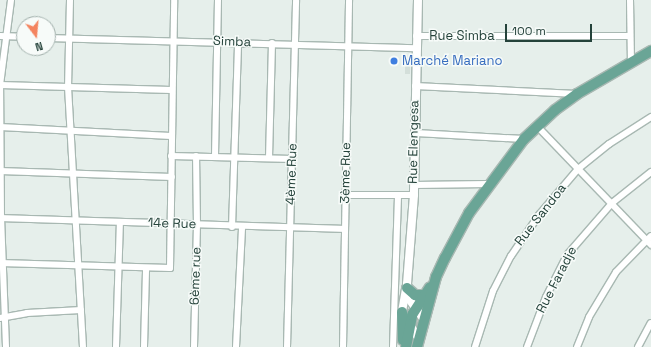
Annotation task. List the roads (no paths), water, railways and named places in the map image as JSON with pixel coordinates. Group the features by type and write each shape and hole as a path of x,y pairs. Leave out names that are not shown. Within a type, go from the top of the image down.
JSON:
{"main road":[{"path":"404,347 409,327 416,310 436,277 469,213 488,184 524,139 537,126 577,94 631,61 651,51"},
{"path":"418,343 436,277"},
{"path":"407,286 416,295 425,295"},
{"path":"402,312 404,347"}],"street":[{"path":"6,347 3,317 0,218 0,85 2,36 11,0"},
{"path":"70,0 68,87 72,174 80,264 83,347"},
{"path":"2,263 80,264 146,268 168,268 171,265 171,136 174,0"},
{"path":"215,156 216,41 218,0"},
{"name":"4ème Rue","path":"287,347 296,0"},
{"name":"3ème Rue","path":"343,347 347,46 349,0"},
{"name":"Rue Elengesa","path":"402,312 407,286 414,195 416,133 416,36 418,0"},
{"path":"630,0 629,36 631,61"},
{"path":"2,36 16,37"},
{"name":"Rue Simba","path":"416,36 629,36"},
{"name":"Simba","path":"56,39 296,43 416,48"},
{"path":"232,226 238,42"},
{"path":"269,158 272,43"},
{"path":"0,85 172,90"},
{"path":"415,86 577,94"},
{"name":"Rue Sandoa","path":"475,347 493,291 511,256 538,215 578,170 609,144 651,117"},
{"path":"0,126 171,136"},
{"path":"537,126 578,170 650,240 616,272 589,317 577,347"},
{"path":"416,133 524,139"},
{"path":"171,156 293,159"},
{"name":"6ème rue","path":"194,347 197,225 196,156"},
{"path":"0,172 172,177"},
{"name":"Rue Faradje","path":"528,347 546,297 567,255 612,203 651,172"},
{"path":"414,186 488,184"},
{"path":"345,195 414,195"},
{"path":"393,347 398,195"},
{"name":"14e Rue","path":"0,218 242,227 344,229"},
{"path":"116,347 120,222"},
{"path":"236,347 242,227"},
{"path":"144,347 146,268"},
{"path":"407,286 409,299 424,320"},
{"path":"3,317 81,310"},
{"path":"402,312 418,343"},
{"path":"638,347 651,323"}],"place":[{"name":"Marché Mariano","path":"394,61"}]}
